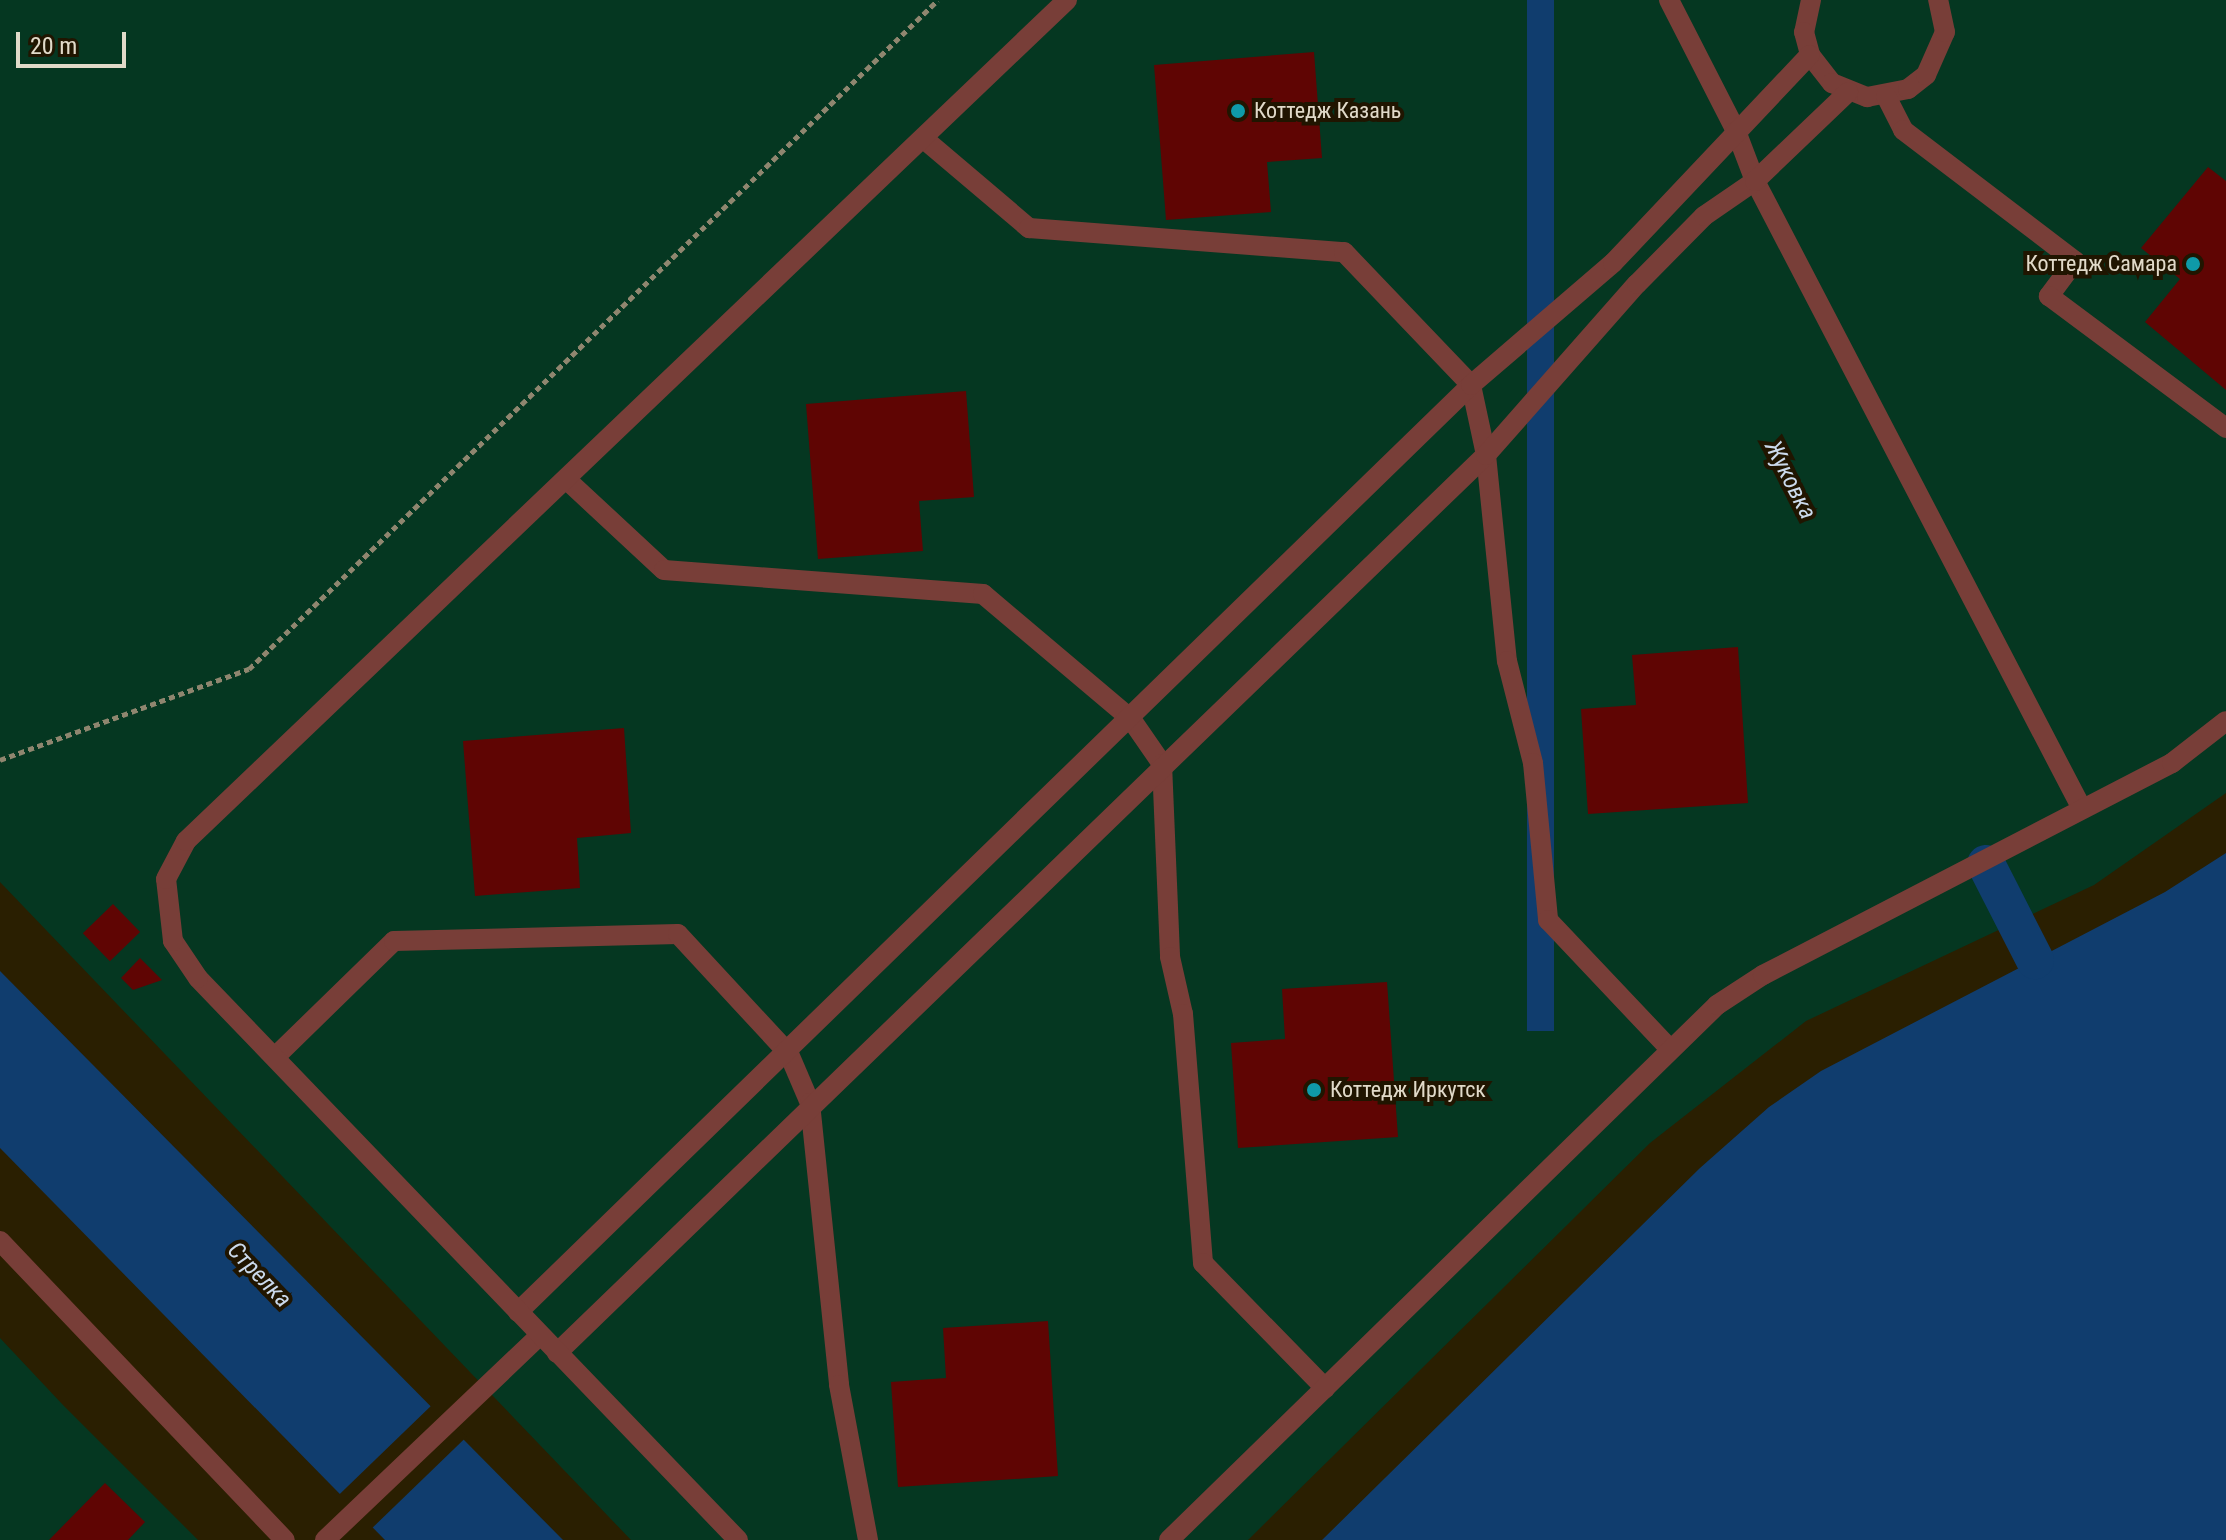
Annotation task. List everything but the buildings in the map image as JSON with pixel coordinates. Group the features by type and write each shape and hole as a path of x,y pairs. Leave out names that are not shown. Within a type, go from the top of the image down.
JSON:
{"lane":[{"path":"738,1540 198,978 173,941 166,879 186,841 1067,0"},
{"path":"1669,0 1736,131 1755,181 2082,809"},
{"path":"1811,0 1804,32 1810,55 1819,71 1848,92 1886,96 1926,75 1939,55 1945,32 1938,0"},
{"path":"518,1312 789,1054 1471,385 1613,263 1810,55"},
{"path":"557,1353 810,1103 1486,455 1637,284 1704,216 1755,181 1848,92"},
{"path":"1886,96 1903,130 2075,261 2049,296 2226,428"},
{"path":"924,139 1029,228 1344,252 1471,385 1486,455 1507,661 1533,763 1548,920 1669,1048"},
{"path":"567,480 664,570 983,594 1131,719 1162,764 1170,957 1183,1014 1203,1263 1325,1388"},
{"path":"1169,1540 1669,1048 1763,975 2172,763 2226,721"},
{"path":"275,1057 394,941 678,934 789,1054 810,1103 839,1385 868,1540"},
{"path":"0,1241 285,1540"},
{"path":"325,1540 539,1336"}],"path":[{"path":"0,760 249,669 938,0"}],"green space":[{"path":"0,0 2226,0 2226,793 2094,885 1806,1021 1650,1143 1248,1540 631,1540 0,882"},
{"path":"0,1338 63,1405 198,1540 0,1540"}],"water":[{"path":"1527,0 1554,0 1554,1031 1527,1031"},
{"path":"2226,853 2226,1540 1322,1540 1700,1168 1769,1107 1821,1071 2165,892"},
{"name":"Стрелка","path":"0,971 563,1540 385,1540 0,1148"}],"pier":[{"path":"434,1403 467,1437 369,1531 336,1497"}],"waterway":[{"name":"Жуковка","path":"1986,864 2035,960"}],"place":[{"name":"Коттедж Казань","path":"1238,111"},
{"name":"Коттедж Самара","path":"2193,264"},
{"name":"Коттедж Иркутск","path":"1314,1090"}]}
